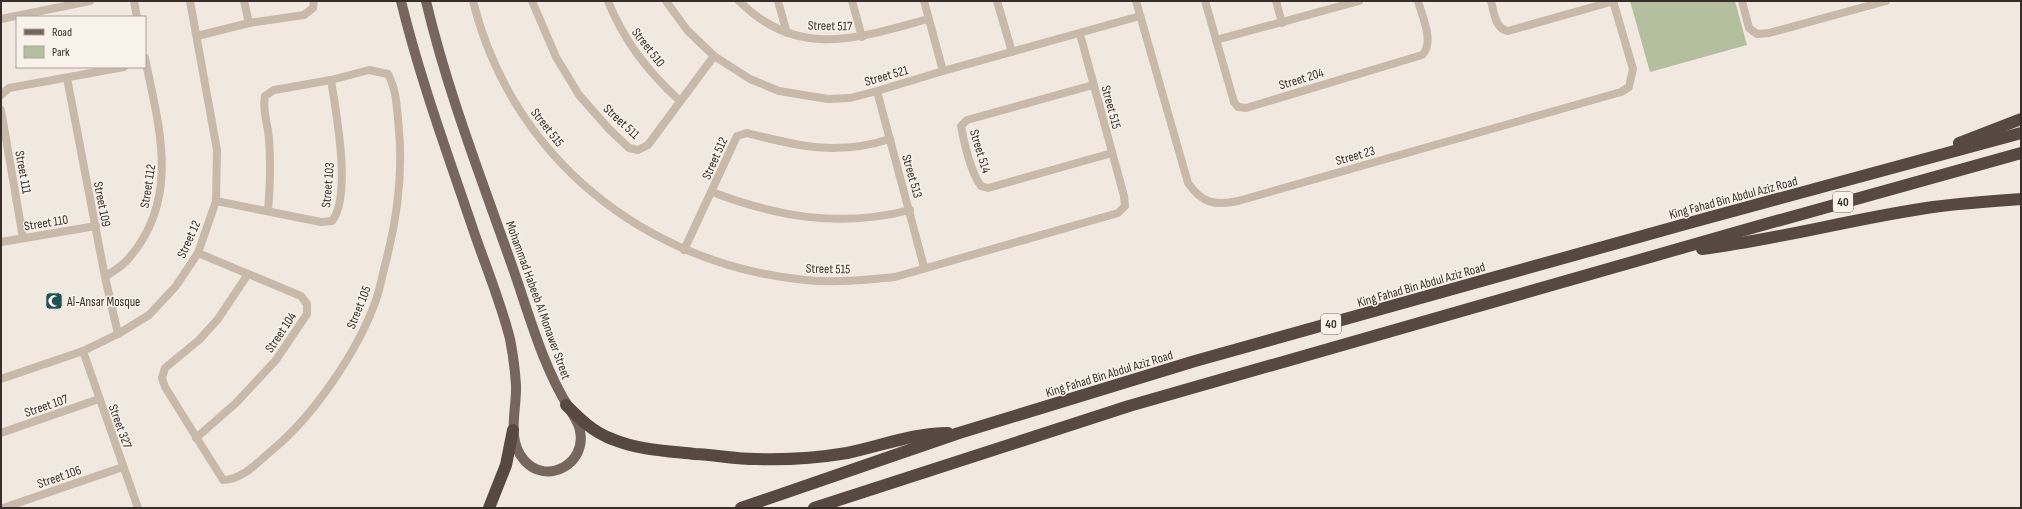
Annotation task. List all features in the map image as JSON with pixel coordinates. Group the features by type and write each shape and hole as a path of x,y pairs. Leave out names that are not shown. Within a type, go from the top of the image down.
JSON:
{"highway":[{"path":"1926,158 1992,129 2021,119"},
{"name":"King Fahad Bin Abdul Aziz Road","path":"741,508 959,433 1195,362 2021,132"},
{"name":"40","path":"814,508 1128,406 2021,153"},
{"path":"1665,254 1750,242 1838,224 1934,207 2021,200"},
{"path":"566,405 587,425 603,435 621,443 644,449 742,459 776,459 831,455 862,450 920,434 959,433"},
{"path":"489,508 506,465 513,430"},
{"path":"823,508 842,499"}],"main road":[{"name":"Mohammad Habeeb Al Monawer Street","path":"401,1 441,135 506,327 513,355 516,384 513,430 518,452 530,466 546,471 562,468 575,458 581,442 578,425 554,383 538,341 459,116 426,1"}],"street":[{"path":"1,19 61,4 90,1"},
{"path":"134,1 137,16"},
{"name":"Street 12","path":"1,379 83,351 118,334 149,315 176,286 198,253 216,201 217,150 190,1"},
{"path":"244,1 249,23"},
{"path":"197,36 249,23 304,15 313,8 314,1"},
{"name":"Street 515","path":"473,1 481,32 499,76 512,98 542,141 585,187 617,212 649,233 684,250 729,265 770,276 806,280 872,279 895,277 924,267 1118,212 1125,206 1124,196 1080,34"},
{"name":"Street 511","path":"532,1 556,57 579,95 609,129 629,148 638,150 648,145 714,56"},
{"name":"Street 510","path":"608,1 618,25 632,46 680,101"},
{"name":"Street 521","path":"666,1 687,30 714,56 750,79 779,91 828,99 850,98 877,91 1140,16"},
{"name":"Street 517","path":"739,1 762,21 787,33 810,38 836,40 862,37 928,19"},
{"path":"778,1 787,33"},
{"path":"852,1 862,37"},
{"path":"924,1 943,71"},
{"path":"997,1 1012,52"},
{"name":"Street 23","path":"1136,1 1188,183 1199,197 1217,203 1238,201 1621,92 1629,87 1633,70 1614,1"},
{"name":"Street 204","path":"1204,1 1234,102 1238,108 1246,108 1422,55 1427,50 1429,42 1418,1"},
{"path":"1276,1 1282,23"},
{"path":"1216,40 1359,1"},
{"path":"1491,1 1498,26 1503,30 1508,31 1614,1"},
{"path":"1742,1 1749,28 1757,34 1768,33 1886,1"},
{"name":"Street 112","path":"105,277 128,259 142,241 154,216 160,195 162,181 162,152 146,66"},
{"path":"1,95 8,88 119,68"},
{"name":"Street 105","path":"248,274 218,319 199,340 165,368 162,378 165,387 196,438 224,480 231,480 242,475 280,444 314,407 356,344 376,300 392,238 399,203 400,143 394,86 388,74 368,70 331,80 274,90 265,96 264,103 269,138 271,180 268,210"},
{"name":"Street 109","path":"67,78 105,277 118,334"},
{"name":"Street 103","path":"216,201 268,210 321,222 332,221 336,216 342,177 340,133 331,80"},
{"name":"Street 514","path":"1093,85 967,120 961,126 963,135 976,180 981,186 988,188 1112,153"},
{"name":"Street 513","path":"877,91 924,267"},
{"name":"Street 111","path":"1,110 23,238"},
{"name":"Street 512","path":"890,140 867,146 842,149 816,148 791,144 747,133 741,134 737,136 712,192 747,206 785,215 829,219 864,218 890,215 910,210"},
{"path":"684,250 712,192"},
{"name":"Street 110","path":"1,242 96,226"},
{"name":"Street 104","path":"196,438 236,403 276,360 307,314 307,304 301,296 198,253"},
{"name":"Street 327","path":"83,351 138,508"},
{"name":"Street 107","path":"1,433 99,399"},
{"name":"Street 106","path":"2,508 124,467"}],"green space":[{"path":"1630,1 1735,1 1747,45 1650,72"}],"place":[{"name":"Al-Ansar Mosque","path":"54,301"}]}
